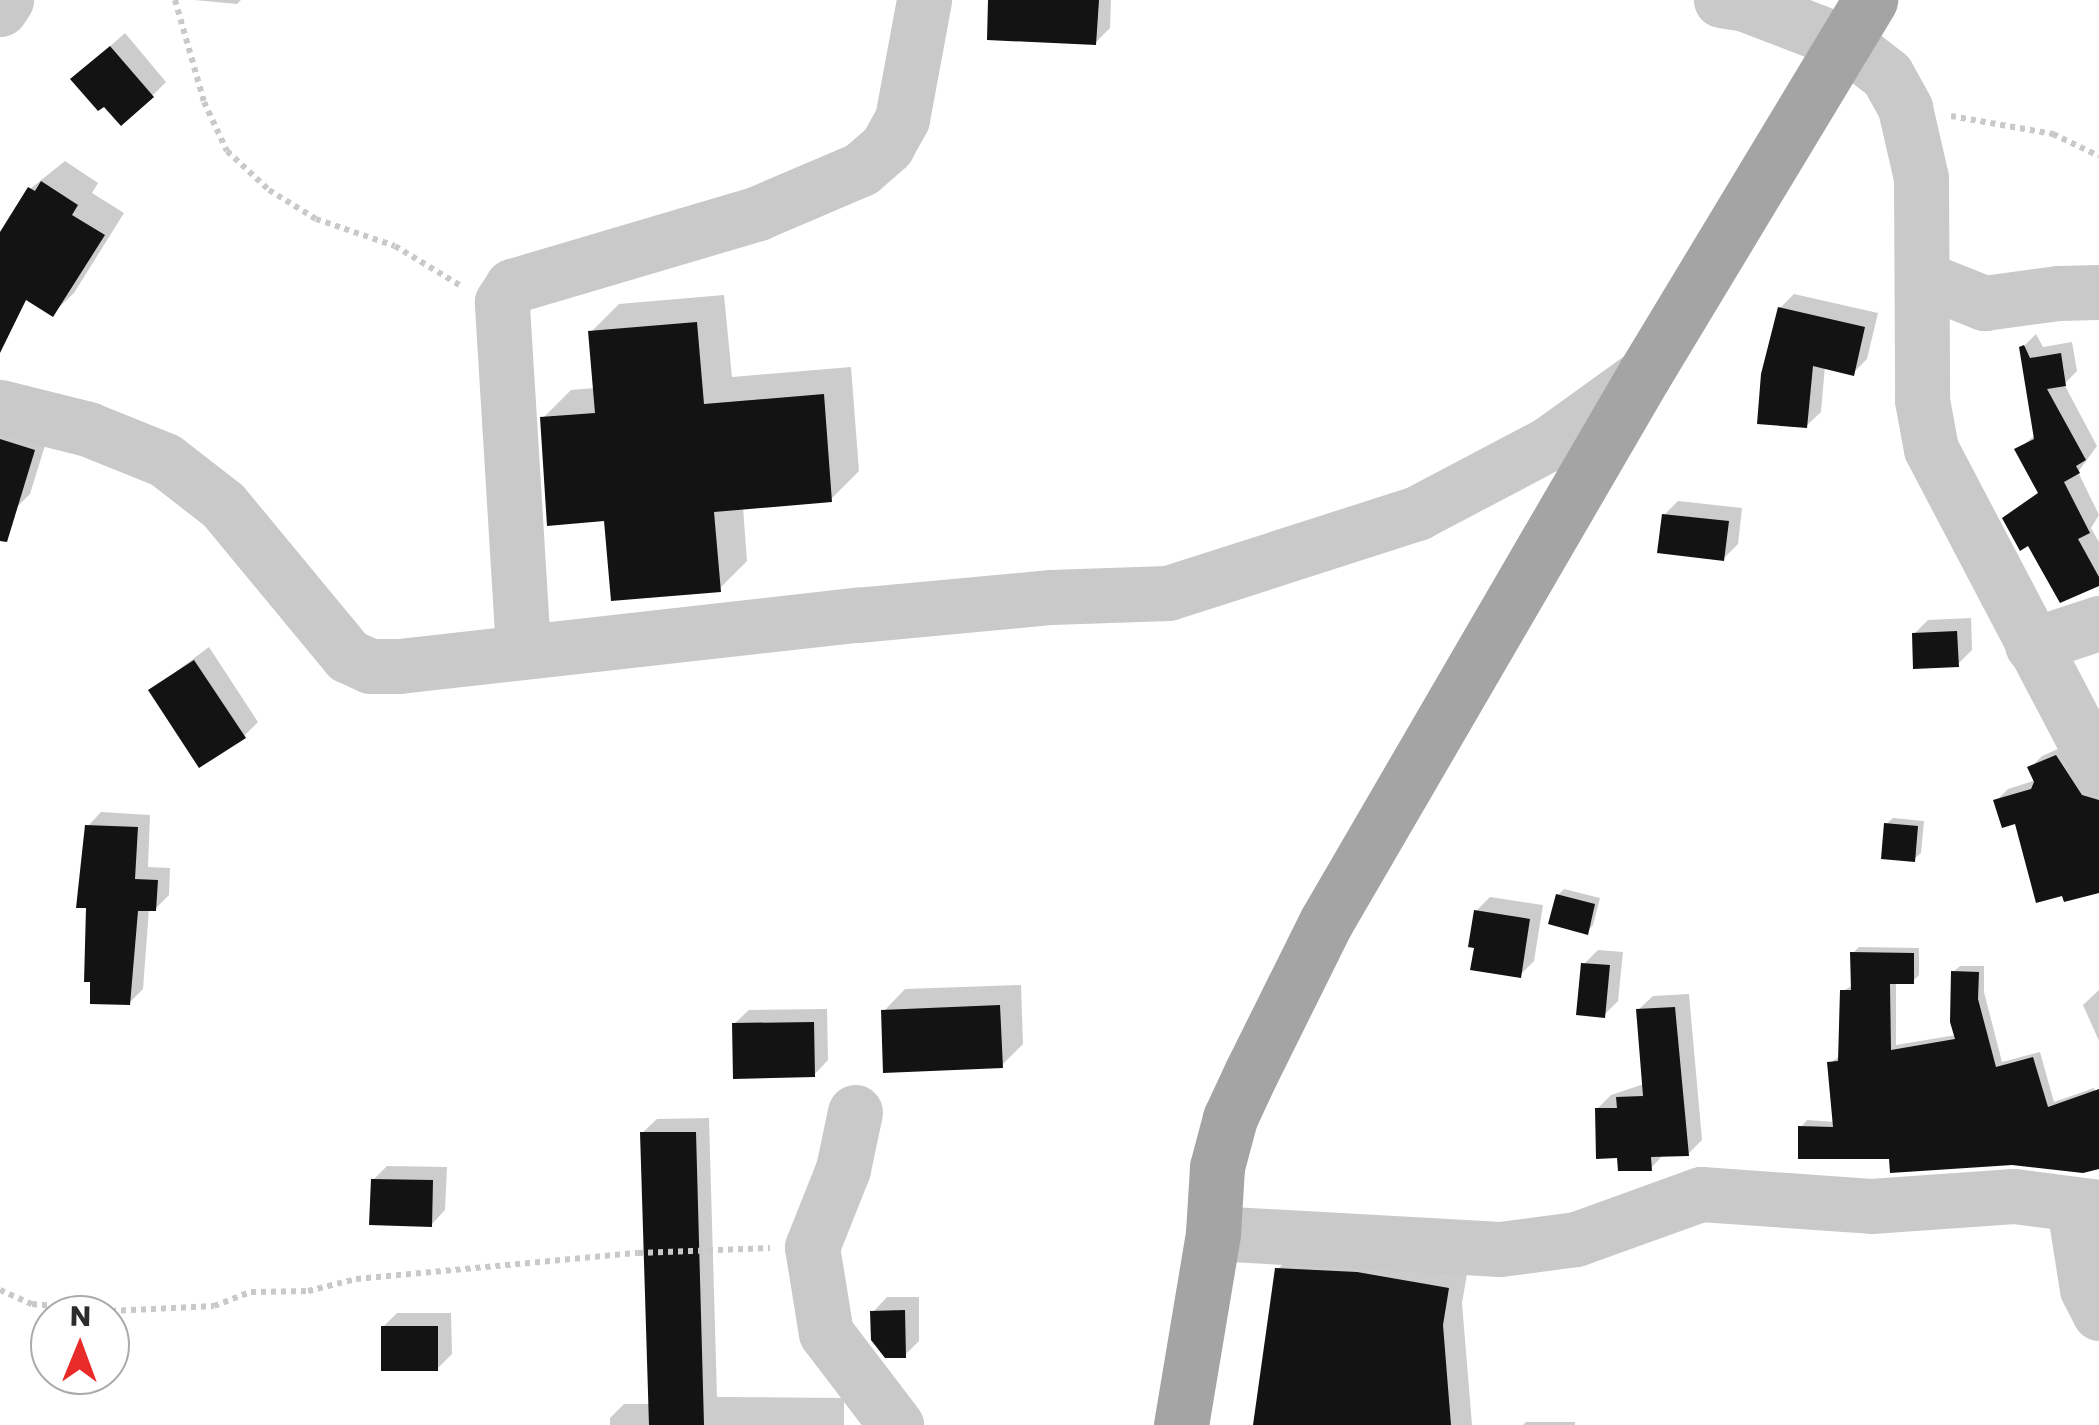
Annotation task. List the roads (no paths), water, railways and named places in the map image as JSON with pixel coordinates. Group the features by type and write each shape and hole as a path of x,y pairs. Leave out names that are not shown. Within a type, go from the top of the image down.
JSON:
{"main road":[{"path":"1181,1425 1212,1233 1216,1167 1230,1118 1326,922 1644,374 1858,22"}],"street":[{"path":"0,9 6,0"},
{"path":"523,650 502,302 512,286 758,214 861,169 886,146 902,120 924,0"},
{"path":"1722,0 1858,22 1906,108 1921,178 1922,400 1932,450 2099,770"},
{"path":"1924,279 1984,303 2058,292 2099,292"},
{"path":"0,407 88,429 164,460 223,504 348,656 370,666 398,666 1051,598 1168,593 1417,513 1548,444 1644,374"},
{"path":"2032,645 2099,623"},
{"path":"856,1112 842,1169 812,1247 826,1334 896,1425"},
{"path":"1212,1233 1500,1249 1576,1238 1701,1194 1871,1206 2014,1196 2086,1207 2087,1289 2099,1313"}]}
